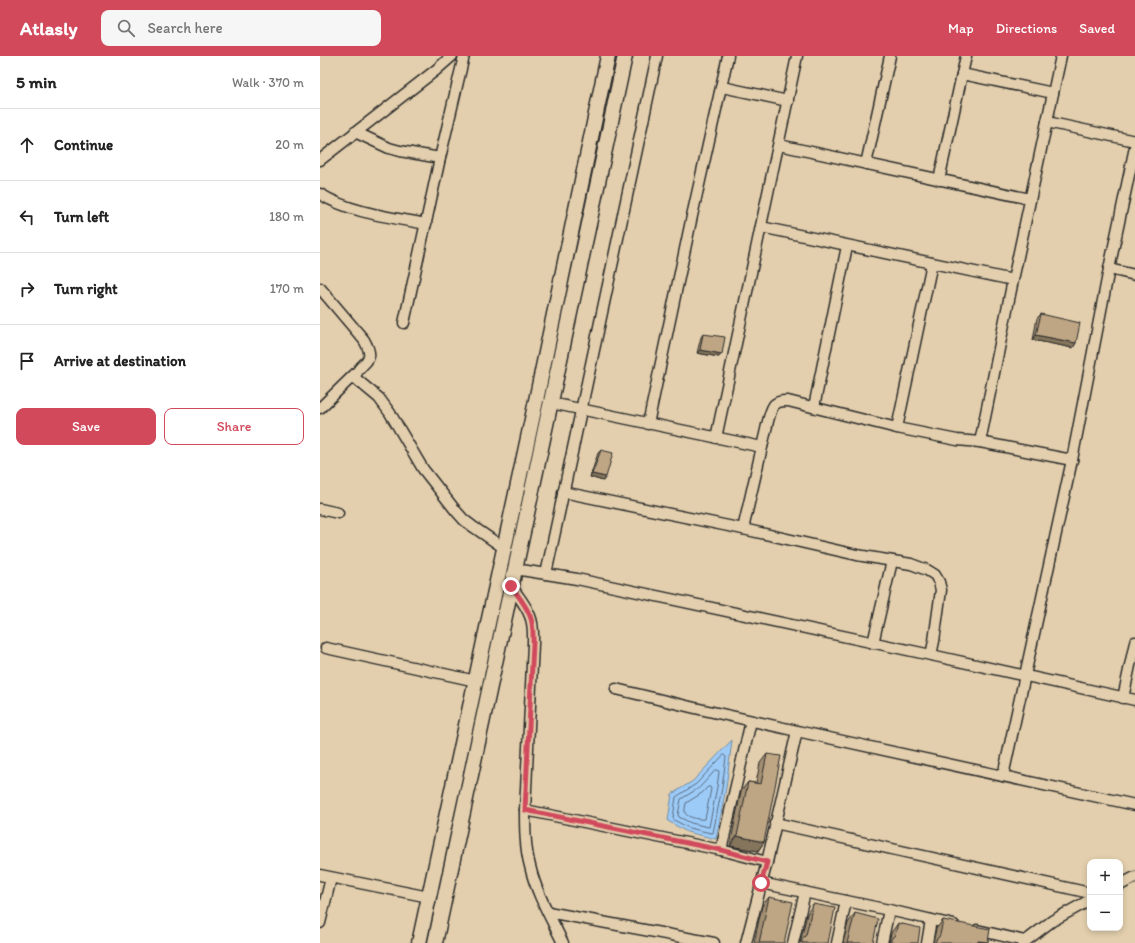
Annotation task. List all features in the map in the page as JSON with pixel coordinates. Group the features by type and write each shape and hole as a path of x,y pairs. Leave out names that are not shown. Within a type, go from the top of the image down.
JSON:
{"street":[{"path":"320,160 452,56"},
{"path":"404,323 464,56"},
{"path":"419,943 533,418 608,56"},
{"path":"435,943 625,56"},
{"path":"546,574 657,56"},
{"path":"648,424 728,56"},
{"path":"716,438 798,56"},
{"path":"866,164 890,56"},
{"path":"938,180 966,56"},
{"path":"980,442 1061,56"},
{"path":"962,74 1053,94"},
{"path":"722,87 788,101"},
{"path":"1047,122 1135,141"},
{"path":"355,132 400,152 440,158"},
{"path":"779,145 1030,199"},
{"path":"1003,776 1072,460 1109,269 1135,147"},
{"path":"320,194 336,203 360,210 426,224"},
{"path":"762,227 1013,280"},
{"path":"814,407 847,246"},
{"path":"897,428 932,263"},
{"path":"1109,269 1135,275"},
{"path":"320,288 364,340 370,351 368,360 320,408"},
{"path":"356,373 356,379 370,390 382,403 423,469 456,511 464,520 504,548"},
{"path":"743,529 772,409 776,403 780,401 788,401 814,407 897,428 1072,460"},
{"path":"551,403 762,447"},
{"path":"563,492 743,529 857,555 911,564 927,570 934,575 939,582 941,590 937,625 931,655"},
{"path":"320,509 338,513"},
{"path":"873,643 892,561"},
{"path":"515,569 578,579 1135,700"},
{"path":"511,586 525,606 533,627 525,810 525,829 529,865 534,880 563,943"},
{"path":"1123,698 1135,642"},
{"path":"326,648 476,681"},
{"path":"616,689 751,721 1135,805"},
{"path":"721,850 751,721"},
{"path":"746,943 767,862 796,731"},
{"path":"525,810 721,850 767,862"},
{"path":"775,823 1087,892"},
{"path":"320,875 429,897"},
{"path":"1123,883 1135,877"},
{"path":"320,923 331,878"},
{"path":"761,883 889,910 1024,942 1052,921 1087,902"},
{"path":"793,943 804,892"},
{"path":"837,943 846,901"},
{"path":"882,943 889,910"},
{"path":"548,912 714,943"},
{"path":"927,943 931,920"}],"water":[{"path":"732,740 726,788 716,839 687,832 668,821 672,794 693,781"}],"building":[{"path":"1041,314 1080,323 1076,343 1036,335"},
{"path":"703,334 725,337 722,354 700,350"},
{"path":"601,450 613,453 606,477 592,474"},
{"path":"767,754 781,756 764,842 737,836 748,782 761,784"},
{"path":"769,897 793,902 784,943 759,943"},
{"path":"813,904 835,908 828,943 802,943 802,939 806,935"},
{"path":"855,913 878,919 873,943 847,943"},
{"path":"943,920 990,929 988,942 935,943 940,935"},
{"path":"898,923 920,928 918,943 891,943 891,939 895,935"}],"route":[{"path":"511,586 525,606 533,627 525,810 721,850 767,862 761,883"}]}
